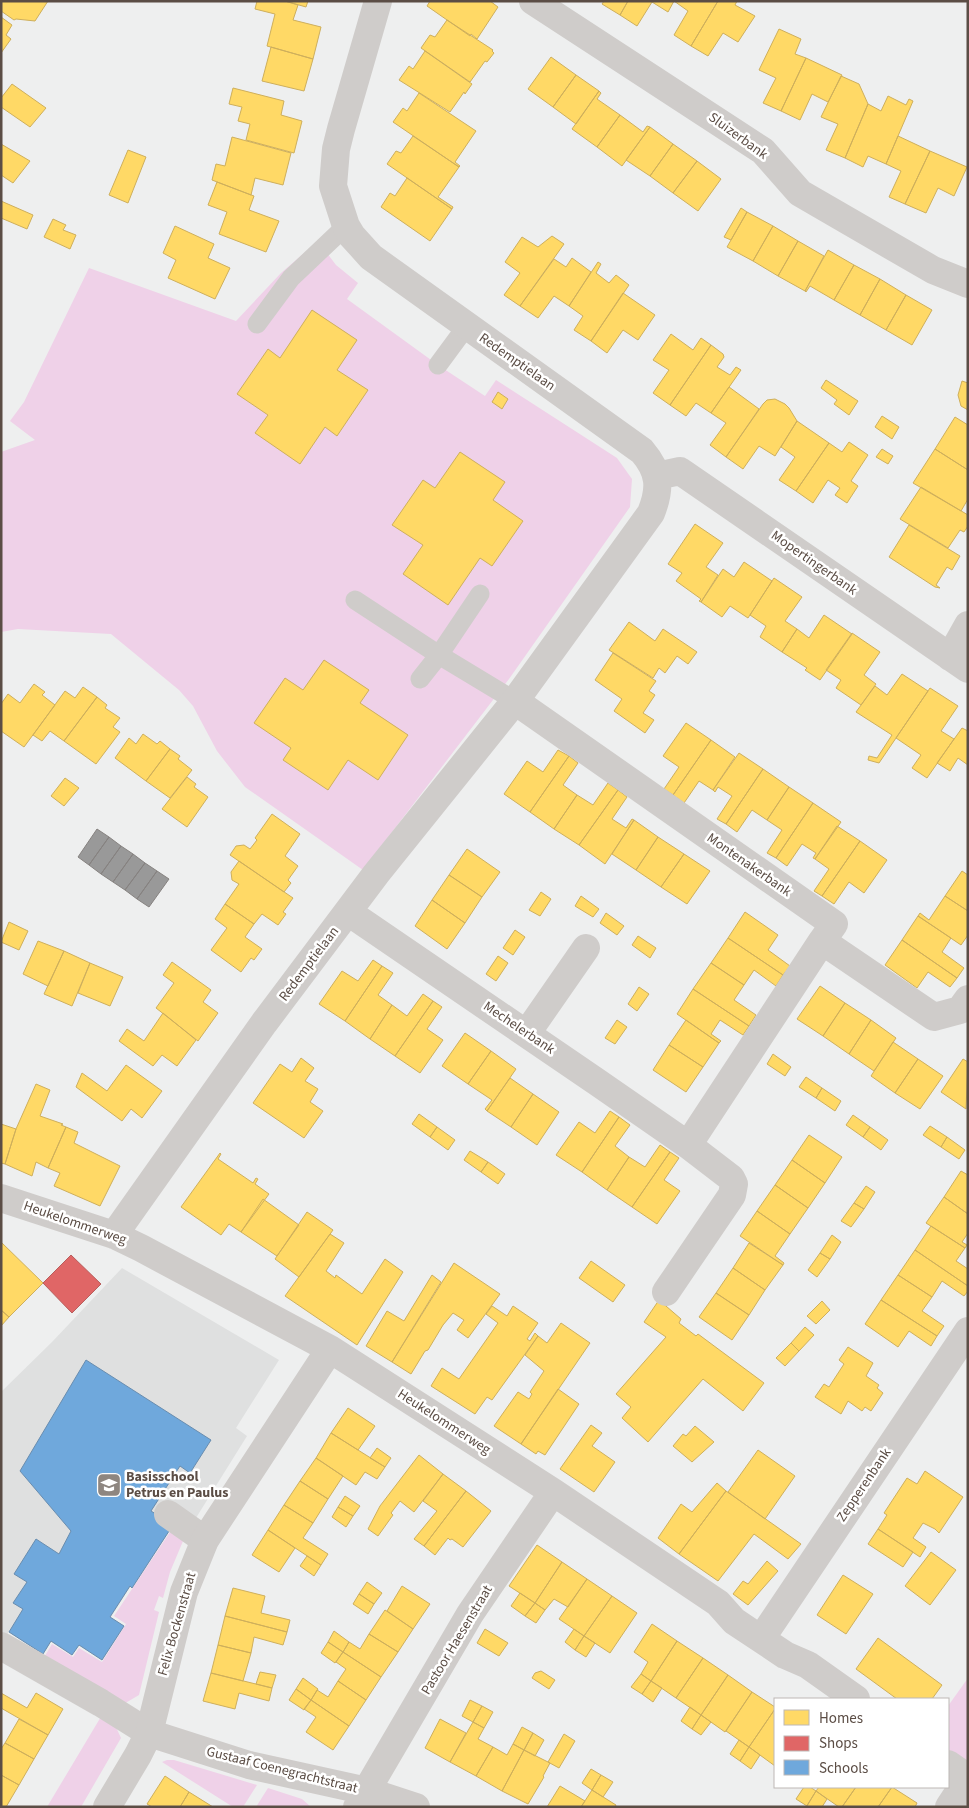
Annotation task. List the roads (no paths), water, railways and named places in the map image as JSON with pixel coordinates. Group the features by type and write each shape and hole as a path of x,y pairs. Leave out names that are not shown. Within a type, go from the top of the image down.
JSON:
{"street":[{"name":"Redemptielaan","path":"114,1235 264,1024 376,874 515,701 651,513 657,496 657,476 651,462 642,451 466,327 371,257 352,236 346,226 333,186 336,150 378,1"},
{"name":"Sluizerbank","path":"533,1 763,151 800,193 933,270 968,284"},
{"name":"Mopertingerbank","path":"657,476 680,471 959,663"},
{"path":"959,663 968,625"},
{"name":"Montenakerbank","path":"515,701 834,924 822,941"},
{"name":"Mechelerbank","path":"348,912 527,1033 688,1145 732,1178 734,1190 732,1195 666,1292"},
{"path":"688,1145 822,941 934,1017 965,1008"},
{"path":"527,1033 586,948"},
{"name":"Heukelommerweg","path":"1,1198 114,1235 142,1248 330,1349 553,1492 718,1604 734,1620 760,1639 784,1655 808,1665 855,1698"},
{"name":"Zepperenbank","path":"760,1639 968,1331"},
{"name":"Felix Bockenstraat","path":"108,1807 138,1755 148,1733 184,1592 205,1540 330,1349"},
{"name":"Pastoor Haesenstraat","path":"362,1799 470,1614 553,1492"},
{"path":"168,1514 205,1540"},
{"name":"Gustaaf Coenegrachtstraat","path":"1,1646 101,1703 148,1733 362,1799 416,1807"},
{"path":"949,1765 968,1778 949,1807"}],"lane":[{"path":"257,324 291,278 346,226"},
{"path":"438,365 466,327"},
{"path":"420,679 439,655 480,594"},
{"path":"355,600 439,655 515,701"}],"place":[{"name":"Basisschool Petrus en Paulus","path":"109,1485"}]}
